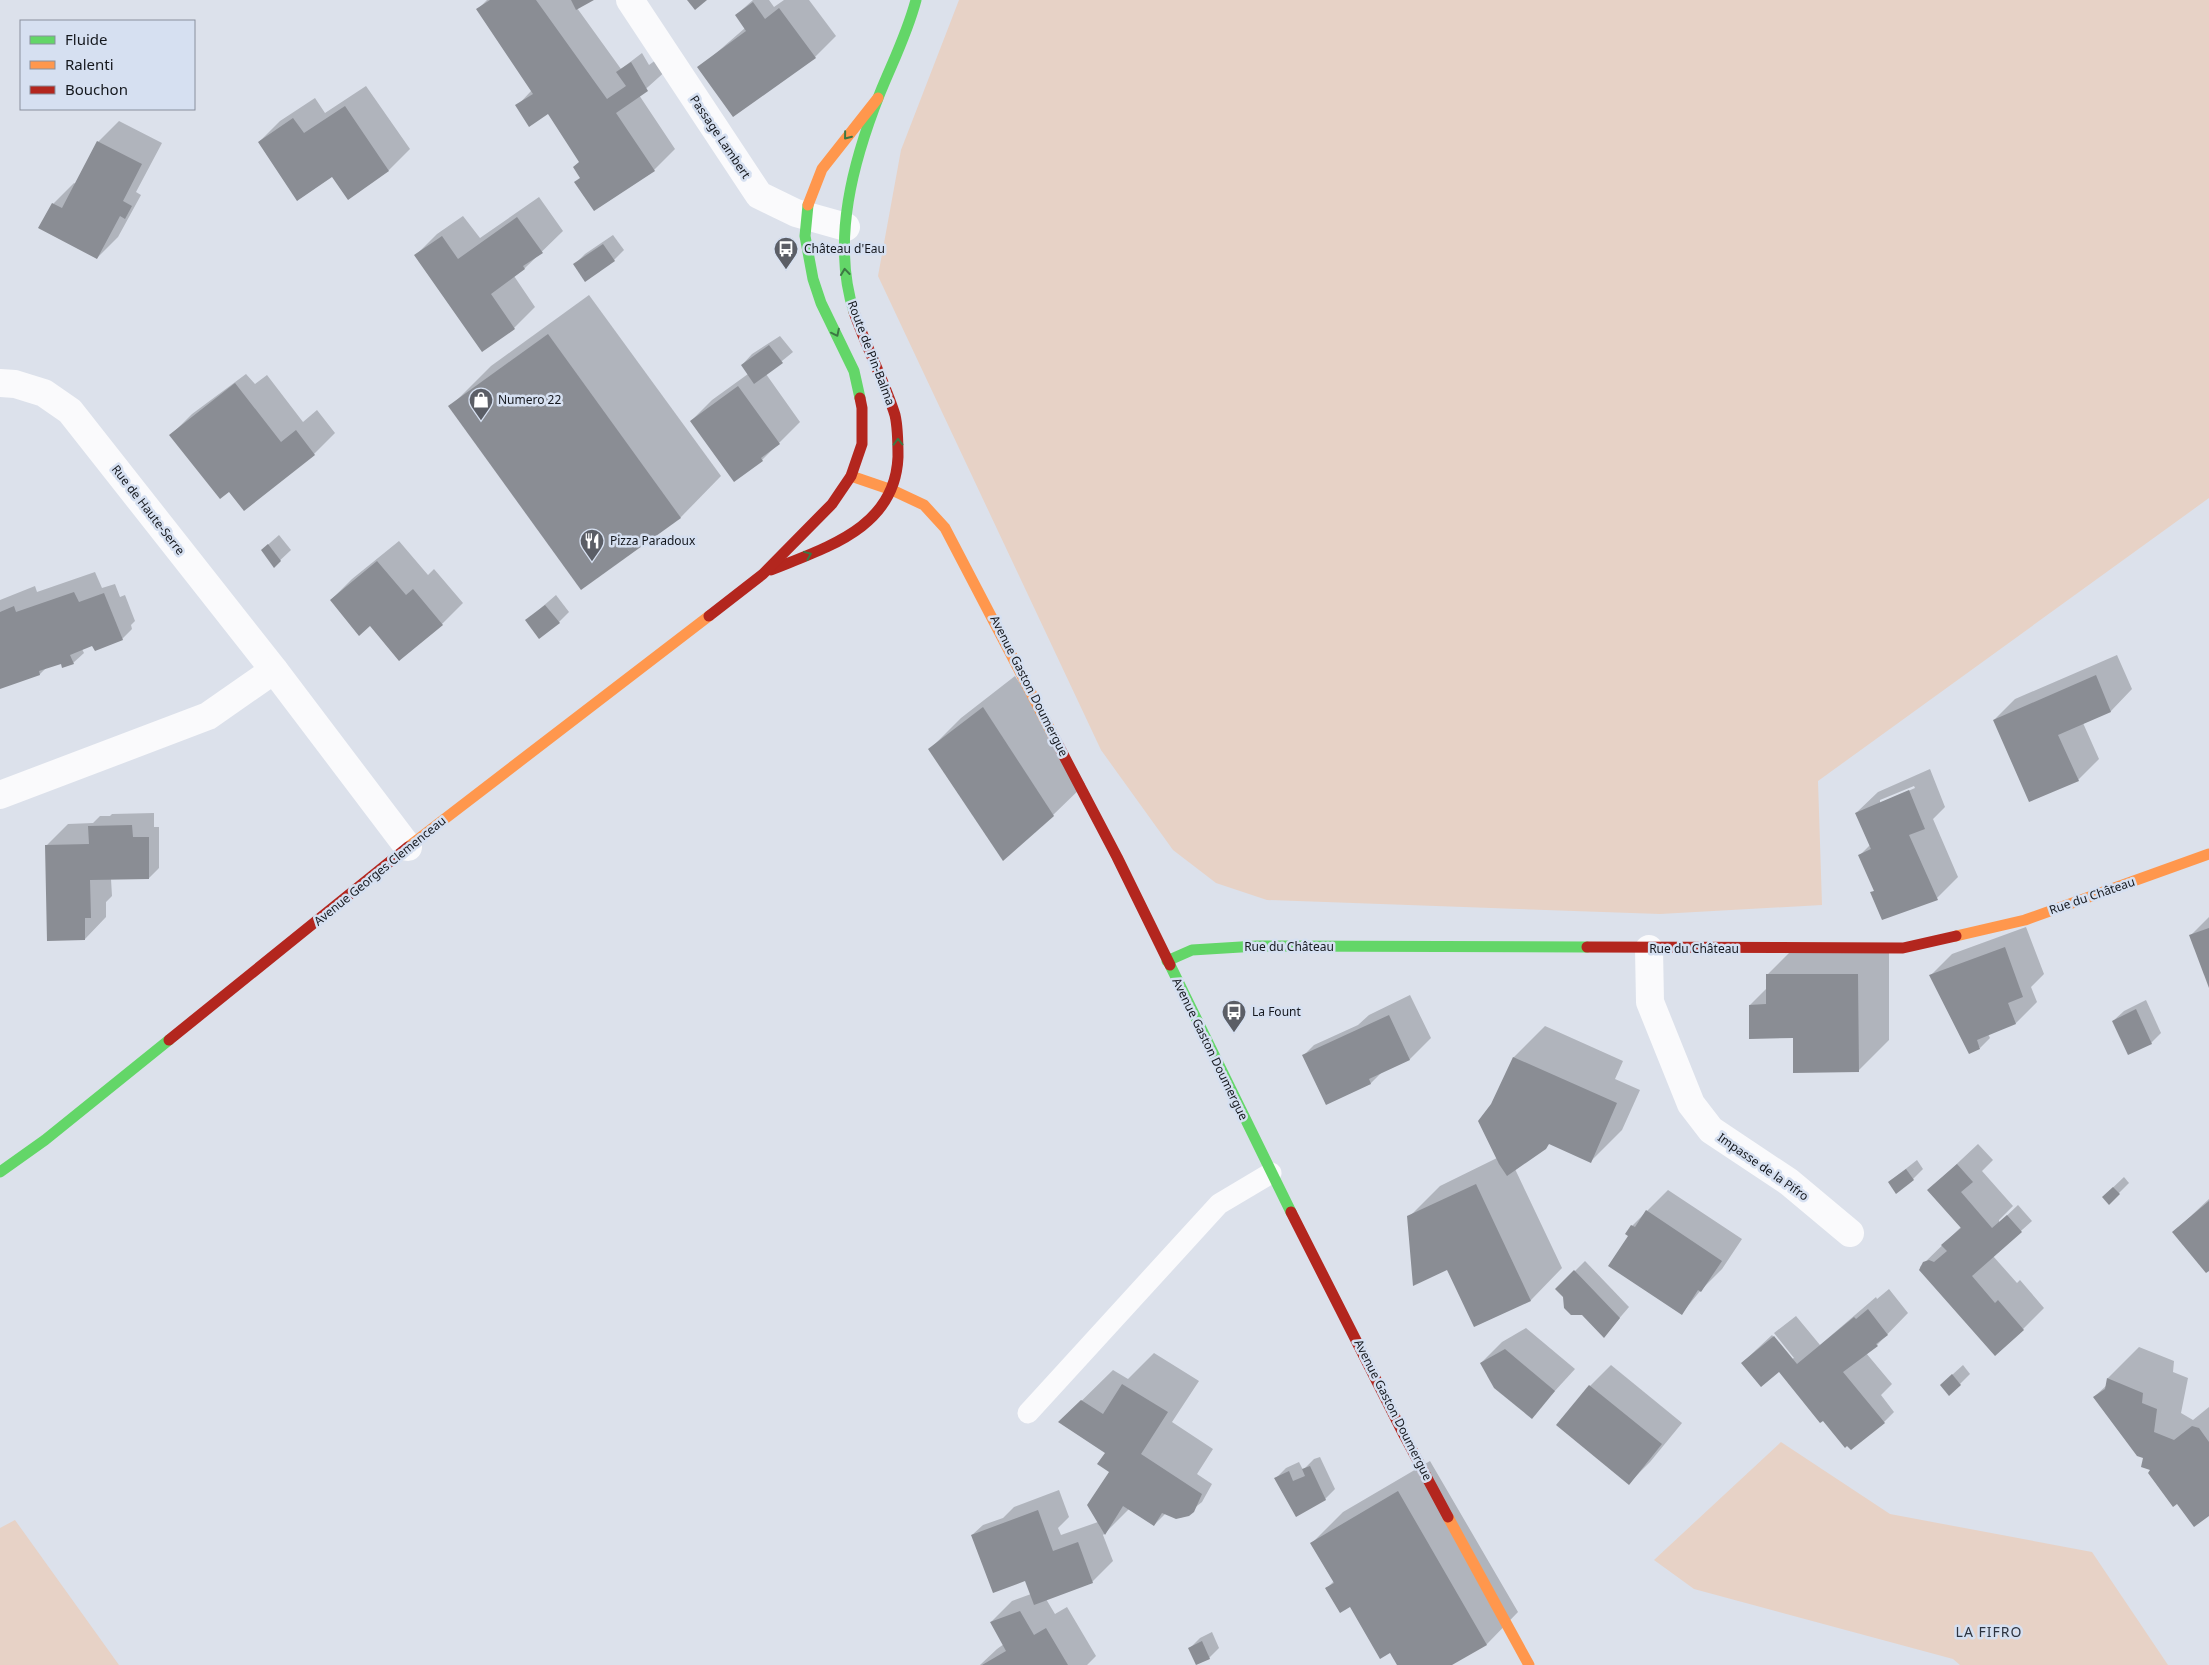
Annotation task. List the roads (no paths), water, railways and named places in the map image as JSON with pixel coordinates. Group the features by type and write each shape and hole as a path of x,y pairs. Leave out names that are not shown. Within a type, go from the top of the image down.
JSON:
{"main road":[{"name":"Route de Pin-Balma","path":"892,490 899,452 895,416 849,298 845,270 846,227 848,204 878,98 899,54 916,0"},
{"name":"Route de Pin-Balma","path":"851,476 862,444 862,408 854,371 821,303 813,279 805,236 806,216 808,201 822,169 878,98"},
{"name":"Avenue Gaston Doumergue","path":"851,476 892,490 924,505 945,528 1085,794 1271,1173 1404,1435 1529,1665"},
{"name":"Avenue Georges Clemenceau","path":"0,1172 52,1134 408,847 762,574 832,504 851,476"},
{"name":"Avenue Georges Clemenceau","path":"762,574 822,549 872,520 884,507 892,490"},
{"name":"Rue du Château","path":"1167,961 1192,950 1257,946 1649,949 1903,948 2025,920 2209,854"}],"street":[{"name":"Passage Lambert","path":"630,0 759,195 780,207 846,227"},
{"name":"Rue de Haute-Serre","path":"0,383 15,384 44,392 70,411 274,670 408,847"},
{"path":"0,795 208,716 274,670"},
{"name":"Impasse de la Pifro","path":"1649,949 1650,1002 1691,1104 1711,1130 1789,1182 1850,1233"}],"lane":[{"path":"1028,1413 1219,1204 1271,1173"}],"place":[{"name":"Château d'Eau","path":"786,270"},
{"name":"Numero 22","path":"481,421"},
{"name":"Pizza Paradoux","path":"592,562"},
{"name":"La Fount","path":"1234,1033"}],"district":[{"name":"LA FIFRO","path":"1989,1632"}]}
